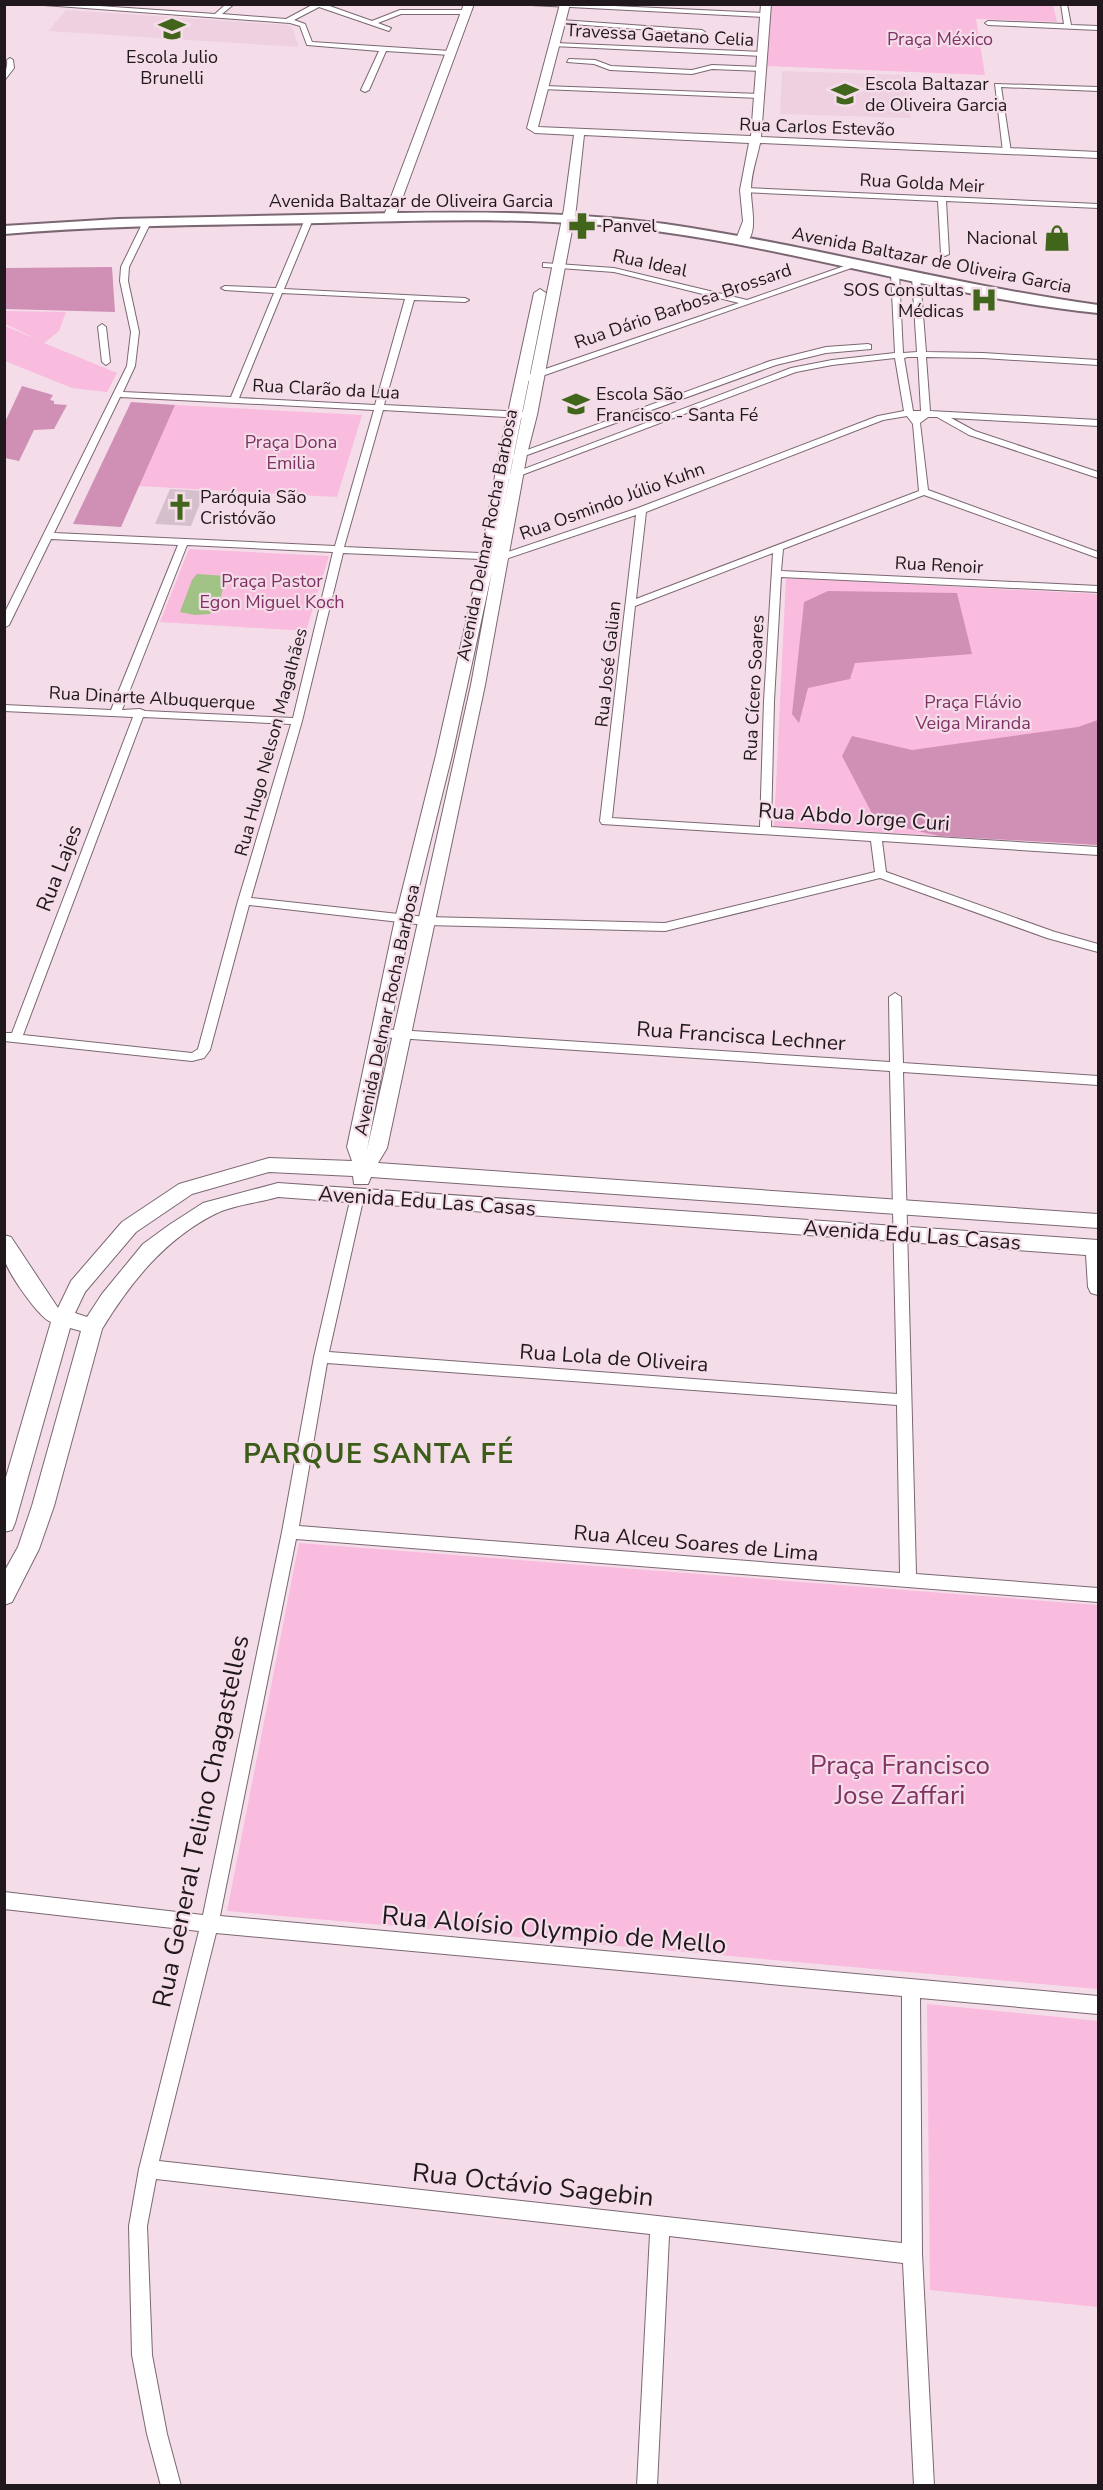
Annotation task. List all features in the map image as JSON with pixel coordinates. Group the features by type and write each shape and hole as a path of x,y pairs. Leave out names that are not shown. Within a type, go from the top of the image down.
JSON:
{"main road":[{"name":"Avenida Baltazar de Oliveira Garcia","path":"4,220 129,212 563,213 743,237 1069,293 1098,294"},
{"name":"Avenida Baltazar de Oliveira Garcia","path":"4,230 147,222 309,219 390,213"},
{"name":"Avenida Baltazar de Oliveira Garcia","path":"743,237 895,273 1017,297 1098,309"}],"street":[{"path":"33,4 287,21 301,24 309,44 450,53"},
{"path":"107,10 113,4"},
{"path":"215,17 231,4"},
{"path":"515,4 766,10 756,141 745,190 749,221 743,237"},
{"path":"1064,4 1068,26"},
{"path":"287,21 320,5 389,29"},
{"path":"565,5 544,88 760,96"},
{"path":"301,7 309,9"},
{"path":"373,23 408,11 467,8 390,213"},
{"path":"561,22 702,32"},
{"path":"988,23 1098,28"},
{"name":"Travessa Gaetano Celia","path":"555,45 763,54"},
{"path":"365,90 383,50"},
{"path":"4,80 11,68 10,60"},
{"path":"569,61 595,62 610,68 692,72 712,67 762,69"},
{"path":"1007,152 996,85 1098,89"},
{"name":"Rua Carlos Estevão","path":"544,88 532,128 535,130 579,134 1098,155"},
{"name":"Avenida Delmar Rocha Barbosa","path":"364,1169 378,1148 426,921 496,556 501,480 505,459 522,380 552,265 579,134"},
{"name":"Rua Golda Meir","path":"745,190 1098,206"},
{"path":"942,199 945,254"},
{"path":"234,400 309,219"},
{"path":"4,625 131,366 135,332 124,281 125,267 147,222"},
{"name":"Avenida Delmar Rocha Barbosa","path":"364,1169 356,1147 403,920 531,415 539,373 552,265"},
{"name":"Rua Ideal","path":"552,265 614,270 746,302"},
{"name":"Rua Dário Barbosa Brossard","path":"522,380 856,265"},
{"path":"895,273 898,350 909,413 917,424 924,492"},
{"path":"916,277 926,414 917,424"},
{"path":"225,288 465,300"},
{"name":"Rua Hugo Nelson Magalhães","path":"10,1038 192,1057 200,1055 204,1050 244,901 297,721 339,548 410,298"},
{"path":"102,327 106,362"},
{"path":"505,459 773,363 826,350 898,350 1098,362"},
{"path":"501,480 794,370 839,359 898,350"},
{"path":"732,377 746,387"},
{"name":"Rua Clarão da Lua","path":"119,394 377,409 531,415"},
{"name":"Rua Osmindo Júlio Kuhn","path":"46,536 496,556 641,510 881,418 909,413 1098,423"},
{"path":"939,415 972,433 1098,475"},
{"path":"601,425 616,435"},
{"path":"631,604 924,492 1098,555"},
{"name":"Rua José Galian","path":"606,821 641,510"},
{"path":"116,711 184,541"},
{"name":"Rua Cícero Soares","path":"765,831 769,701 778,546"},
{"name":"Rua Renoir","path":"777,574 1098,589"},
{"name":"Rua Dinarte Albuquerque","path":"4,708 140,712 297,721"},
{"name":"Rua Lajes","path":"10,1038 140,712"},
{"name":"Rua Abdo Jorge Curi","path":"606,821 1098,851"},
{"path":"876,839 881,874"},
{"path":"244,901 403,920 665,927 881,874 1051,935 1098,948"},
{"path":"895,997 908,1581"},
{"name":"Rua Francisca Lechner","path":"381,1032 1098,1080"},
{"name":"Avenida Edu Las Casas","path":"4,1523 62,1319 78,1287 106,1251 129,1227 186,1189 269,1165 364,1169 1098,1221"},
{"name":"Rua General Telino Chagastelles","path":"171,2486 157,2434 142,2355 138,2226 148,2169 210,1924 290,1532 321,1358 364,1169"},
{"name":"Avenida Edu Las Casas","path":"7,1587 28,1549 43,1506 92,1327 109,1300 150,1250 210,1208 278,1191 1097,1248"},
{"path":"4,1242 51,1314 92,1327"},
{"path":"1097,1248 1098,1287"},
{"name":"Rua Lola de Oliveira","path":"321,1358 904,1400"},
{"name":"Rua Alceu Soares de Lima","path":"290,1532 1098,1595"},
{"name":"Rua Aloísio Olympio de Mello","path":"4,1900 210,1924 1098,2005"},
{"path":"911,1988 912,2254 924,2486"},
{"name":"Rua Octávio Sagebin","path":"148,2169 912,2254"},
{"path":"647,2486 660,2226"}],"shaded area":[{"name":"Escola Julio Brunelli","path":"66,10 288,25 292,27 299,47 48,31"},
{"name":"Escola Baltazar de Oliveira Garcia","path":"782,71 908,75 911,118 780,114"},
{"path":"112,267 115,312 5,309 5,268"},
{"path":"22,386 53,395 50,400 54,401 54,404 67,405 54,429 34,430 19,461 5,458 5,422"},
{"path":"131,402 175,405 121,527 73,524"},
{"path":"197,574 226,576 220,600 210,614 195,615 180,612 192,580"},
{"path":"828,591 957,593 972,654 855,663 850,679 808,688 799,723 792,714 804,602"},
{"path":"1098,720 1098,845 939,836 876,821 842,756 852,736 912,750 1078,727"}],"green space":[{"name":"Praça México","path":"771,5 1053,5 1057,22 976,19 985,75 767,66"},
{"path":"5,311 66,312 59,331 44,343 117,373 107,392 72,388 5,361 5,326 39,340 5,324"},
{"name":"Praça Dona Emilia","path":"175,405 362,415 337,497 138,486"},
{"name":"Praça Pastor Egon Miguel Koch","path":"189,549 329,556 306,631 160,622"},
{"name":"Praça Flávio Veiga Miranda","path":"786,578 1098,594 1098,845 774,826"},
{"name":"Praça Francisco Jose Zaffari","path":"299,1543 1098,1605 1098,1989 227,1911"},
{"path":"927,2004 1098,2021 1098,2307 930,2290"}],"building":[{"name":"Paróquia São Cristóvão","path":"170,489 205,491 191,526 155,524"}],"place":[{"name":"Escola Julio Brunelli","path":"172,29"},
{"name":"Escola Baltazar de Oliveira Garcia","path":"845,94"},
{"name":"Panvel","path":"582,226"},
{"name":"Nacional","path":"1057,238"},
{"name":"SOS Consultas Médicas","path":"984,300"},
{"name":"Escola São Francisco - Santa Fé","path":"576,404"},
{"name":"Paróquia São Cristóvão","path":"180,507"}],"district":[{"name":"PARQUE SANTA FÉ","path":"379,1454"}]}
